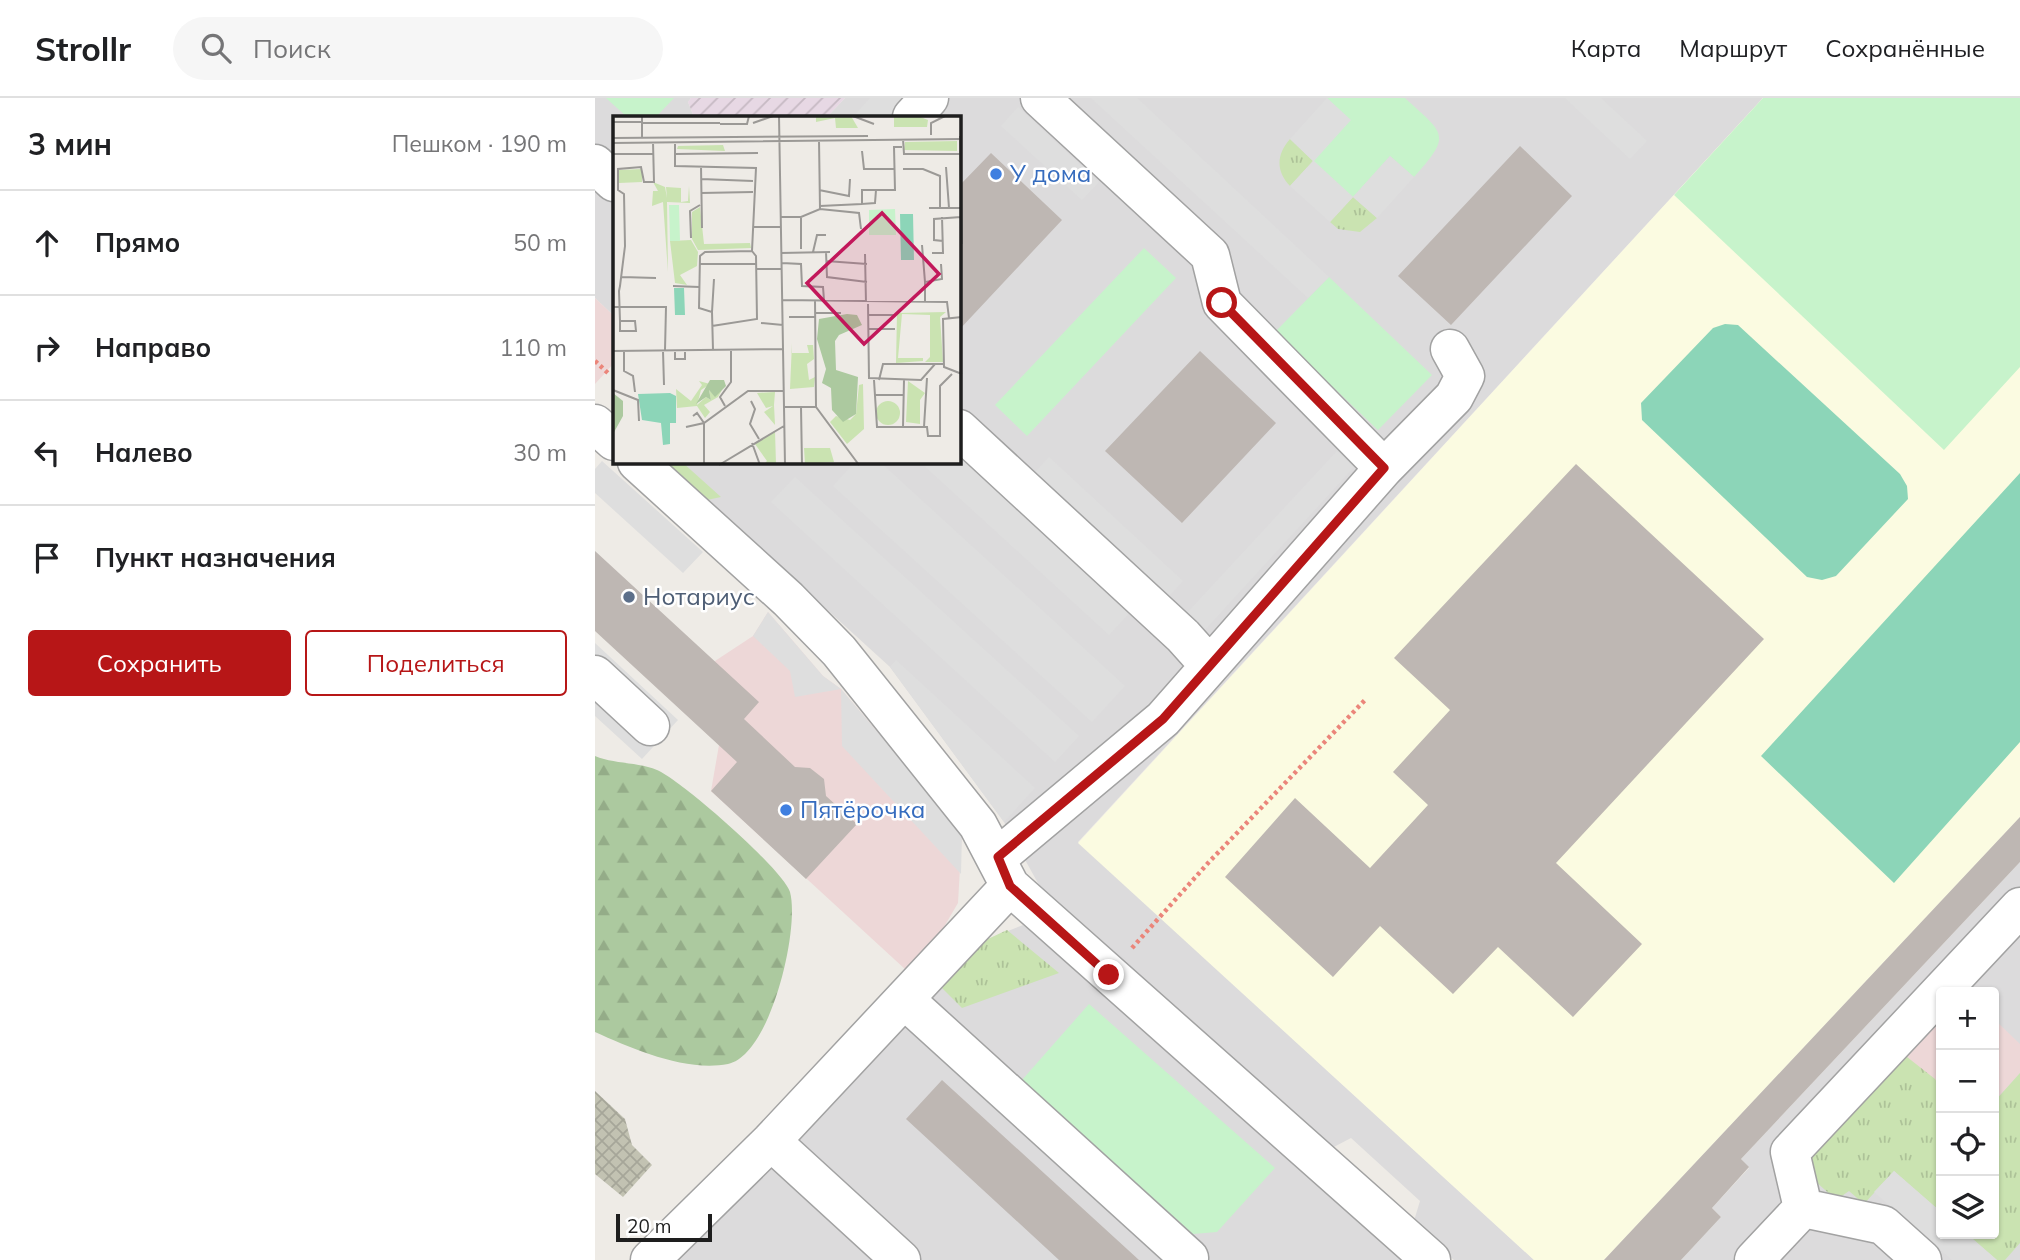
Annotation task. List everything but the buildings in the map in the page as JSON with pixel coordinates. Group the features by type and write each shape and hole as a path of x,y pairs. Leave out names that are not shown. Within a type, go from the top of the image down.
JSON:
{"lane":[{"path":"913,116 929,98"},
{"path":"1040,98 1210,255 1222,303 1384,468"},
{"path":"595,164 613,181"},
{"path":"650,1260 771,1141 904,999 1004,871 1163,719 1384,468 1454,397 1465,376 1450,349"},
{"path":"961,431 1183,636 1209,664"},
{"path":"639,464 788,599 839,651 978,825 1004,871 1431,1260"},
{"path":"595,675 650,726"},
{"path":"1803,1208 1790,1152 2020,907"},
{"path":"904,999 1189,1258"},
{"path":"771,1141 901,1260"},
{"path":"1754,1260 1803,1208"},
{"path":"1803,1208 1883,1225 1922,1260"}],"path":[{"path":"595,361 609,374"},
{"path":"1145,932 1366,699"}],"shaded area":[{"path":"595,98 691,98 688,102 694,116 613,116 613,315 595,298"},
{"path":"691,98 845,98 828,116 694,116 688,102"},
{"path":"845,98 1763,98 1078,842 1534,1260 1454,1260 1413,1224 1420,1201 1351,1138 1330,1149 1044,894 1004,822 890,667 667,464 961,464 961,116 828,116"},
{"path":"870,98 905,98 889,116 854,116"},
{"path":"1091,98 1137,98 1329,277 1308,298"},
{"path":"1327,98 1351,120 1314,161 1353,197 1330,222 1290,186 1313,161 1290,139"},
{"path":"1565,98 1601,98 1647,141 1630,159"},
{"path":"1763,98 2020,98 2020,817 1604,1260 1534,1260 1078,843"},
{"path":"1018,107 1099,182 1082,200 1001,126"},
{"path":"1390,156 1414,177 1377,218 1353,197"},
{"path":"595,298 613,315 613,364 595,384"},
{"path":"961,447 1135,607 1109,635 922,464 961,464"},
{"path":"1337,451 1354,467 1203,632 1185,615"},
{"path":"1049,457 1183,581 1161,605 1027,481"},
{"path":"602,461 703,552 683,573 595,493 595,469"},
{"path":"853,464 882,464 1125,686 1092,722 833,486"},
{"path":"795,477 1079,736 1055,762 771,502"},
{"path":"768,612 823,676 841,689 962,832 958,903 941,932 906,970 711,791 719,745 675,704 715,661 753,636"},
{"path":"768,612 823,676 841,689 795,697 790,671 753,636"},
{"path":"595,643 678,720 642,759 595,716"},
{"path":"896,660 1035,788 1004,822 890,667"},
{"path":"841,689 962,832 961,874 842,746"},
{"path":"2020,862 2020,1260 1681,1260 1721,1217 1712,1208 1749,1168 1741,1159"},
{"path":"1023,925 1306,1168 1407,1260 675,1260 988,939"},
{"path":"1936,1004 1936,1092 1883,1060"},
{"path":"1999,1024 2020,1044 2020,1073 1999,1096"},
{"path":"595,1091 625,1119 632,1145 652,1165 623,1197 595,1174"},
{"path":"1894,1171 1936,1208 1936,1239 1973,1239 1997,1260 1952,1260 1874,1192"}],"green space":[{"path":"606,98 674,98 657,116 626,116"},
{"path":"1327,98 1405,98 1435,127 1439,143 1435,152 1414,177 1390,156 1353,197 1313,161 1350,120"},
{"path":"1763,98 2020,98 2020,367 1944,450 1674,195"},
{"path":"1290,139 1313,161 1290,186 1282,175 1279,163 1282,151"},
{"path":"1353,197 1377,218 1360,232 1338,229 1330,222"},
{"path":"1144,248 1176,278 1027,436 995,405"},
{"path":"1329,277 1432,375 1378,430 1275,332"},
{"path":"1725,324 1738,325 1900,474 1907,486 1908,499 1836,576 1822,580 1807,577 1642,420 1641,403 1713,328"},
{"path":"667,464 684,464 721,497 707,500"},
{"path":"2020,473 2020,742 1894,883 1761,756"},
{"path":"595,756 650,767 669,777 752,846 784,881 790,892 791,933 779,988 757,1038 743,1056 728,1064 711,1066 677,1062 642,1052 595,1032"},
{"path":"1007,930 1059,973 962,1008 941,987 988,939"},
{"path":"1089,1004 1275,1168 1217,1232 1193,1234 1022,1080"},
{"path":"1902,1053 1936,1081 1936,1208 1894,1171 1864,1204 1849,1191 1836,1200 1802,1169 1803,1148"},
{"path":"2020,1073 2020,1243 2005,1260 1997,1260 1973,1239 1999,1239 1999,1096"}],"place":[{"name":"У дома","path":"996,174"},
{"name":"Нотариус","path":"629,597"},
{"name":"Пятёрочка","path":"786,810"}],"route":[{"path":"1109,975 1010,886 998,857 1163,719 1384,468 1222,303"}]}
